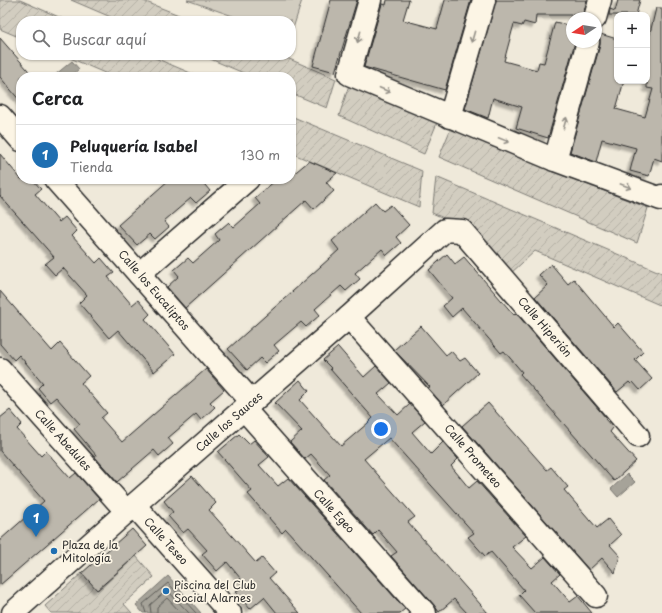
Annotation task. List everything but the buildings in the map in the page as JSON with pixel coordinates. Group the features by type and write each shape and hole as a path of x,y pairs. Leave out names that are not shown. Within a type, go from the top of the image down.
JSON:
{"street":[{"path":"370,0 349,74 555,160 662,198"},
{"path":"450,117 484,0"},
{"path":"597,12 600,0"},
{"path":"555,160 586,48"},
{"path":"0,116 16,134"},
{"name":"Calle los Eucaliptos","path":"59,184 140,274 248,405"},
{"path":"140,274 242,184"},
{"name":"Calle los Sauces","path":"26,609 130,508 349,317 445,230"},
{"name":"Calle Hiperión","path":"445,230 462,232 638,436"},
{"name":"Calle Prometeo","path":"349,317 596,596"},
{"name":"Calle Abedules","path":"0,369 130,508"},
{"name":"Calle Egeo","path":"248,405 425,613"},
{"name":"Calle Teseo","path":"130,508 230,613"}],"shaded area":[{"path":"0,0 20,0 57,16 16,16 16,36 0,29"},
{"path":"71,0 141,0 181,16 108,16"},
{"path":"187,0 302,0 296,19 296,16 233,16"},
{"path":"75,60 160,60 188,72 102,72"},
{"path":"213,60 292,60 336,79 327,108 296,95 296,72 241,72"},
{"path":"349,85 437,123 424,154 339,116"},
{"path":"296,118 422,171 419,207 296,155"},
{"path":"451,128 550,170 648,208 637,243 439,157"},
{"path":"436,177 662,273 662,306 535,251 510,274 474,231 432,213"},
{"path":"136,556 154,577 124,604 132,613 51,613 45,606 82,573 98,590"}],"water":[{"path":"72,61 79,69 76,72 59,72"},
{"path":"627,474 635,482 618,497 611,489"},
{"name":"Piscina del Club Social Alarnes","path":"168,576 201,613 143,613 136,605"}],"place":[{"name":"Peluquería Isabel","path":"36,537"},
{"name":"Plaza de la Mitología","path":"54,551"},
{"name":"Piscina del Club Social Alarnes","path":"166,591"}]}
